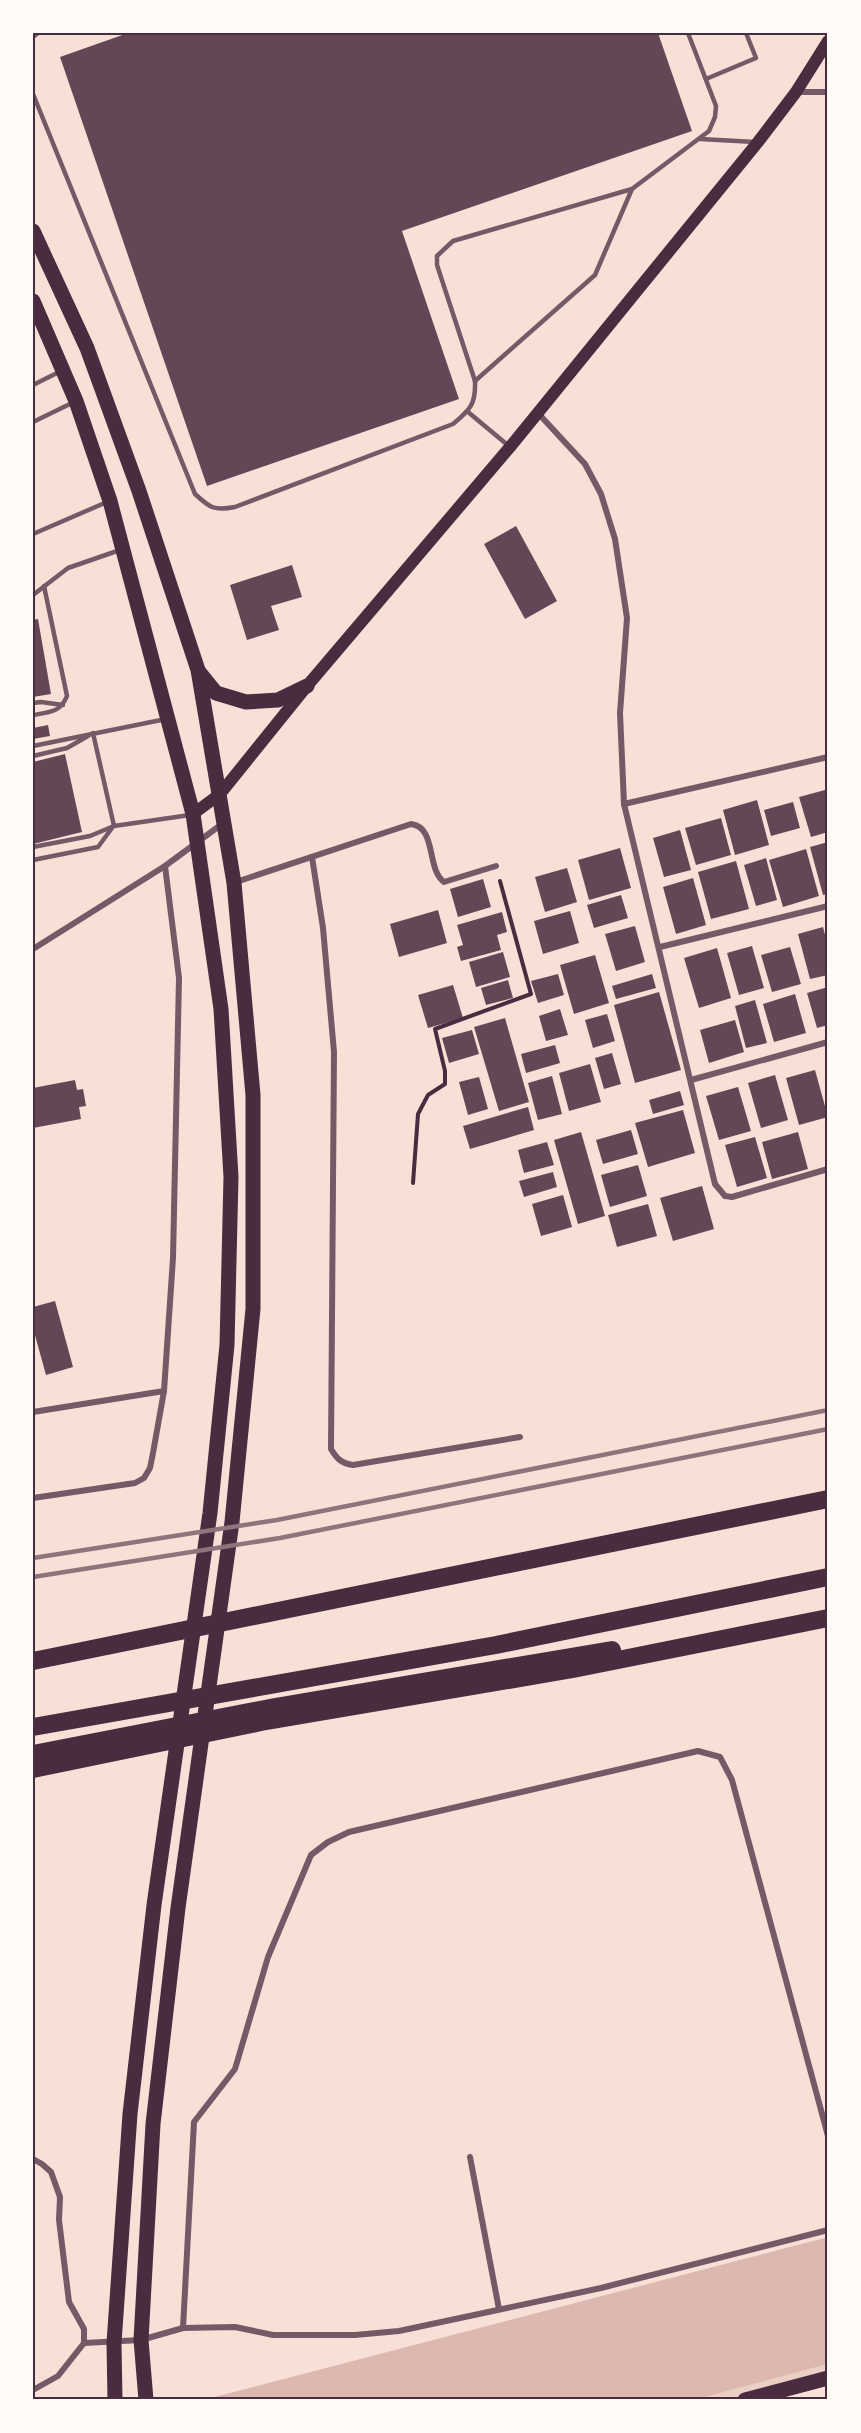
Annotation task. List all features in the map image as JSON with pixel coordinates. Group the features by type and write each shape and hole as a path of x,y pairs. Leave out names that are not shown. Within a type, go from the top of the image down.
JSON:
{"highway":[{"path":"33,1661 828,1499"},
{"path":"33,1727 496,1645 828,1577"},
{"path":"33,1754 275,1707 632,1646 828,1605"},
{"path":"33,1769 261,1722 573,1669 828,1618"}],"main road":[{"path":"193,814 220,794 307,686 510,447 758,142 796,92 828,41"},
{"path":"33,231 87,348 139,491 198,670 234,882 253,1095 253,1309 232,1522 178,1908 153,2124 141,2340 146,2400"},
{"path":"33,301 76,401 110,501 193,814 221,1009 231,1177 227,1345 210,1513 154,1905 130,2114 114,2343 115,2400"},
{"path":"198,670 216,693 246,702 278,700 307,686"},
{"path":"745,2400 828,2378"}],"street":[{"path":"796,92 828,92"},
{"path":"537,412 585,464 601,494 615,539 627,618 620,713 624,804 715,1184 724,1196 732,1197 828,1169"},
{"path":"624,804 828,757"},
{"path":"33,949 165,866 225,821"},
{"path":"234,882 411,824 418,825 424,830 435,873 444,882 496,866"},
{"path":"312,857 323,928 334,1052 331,1449 336,1459 343,1464 353,1465 520,1437"},
{"path":"33,1498 135,1483 144,1478 150,1468 164,1391 173,1258 178,978 165,866"},
{"path":"660,947 828,906"},
{"path":"691,1080 828,1042"},
{"path":"33,1412 164,1391"},
{"path":"183,2328 194,2122 235,2069 268,1958 311,1855 328,1842 349,1832 698,1751 720,1757 732,1780 828,2136"},
{"path":"470,2157 499,2309"},
{"path":"33,2159 51,2172 60,2197 59,2220 69,2302 84,2329 84,2343 57,2376 33,2390"},
{"path":"84,2343 141,2340 183,2328 235,2327 273,2335 355,2335 399,2331 601,2288 828,2230"}],"lane":[{"path":"33,37 38,33"},
{"path":"33,94 195,494 207,505 219,510 235,507 453,424 468,412 476,397 475,381 437,265 437,256 453,241 632,189 700,139 709,131 715,117 716,106 688,33"},
{"path":"706,79 756,58 746,33"},
{"path":"700,139 758,142"},
{"path":"475,381 595,275 632,189"},
{"path":"33,385 63,370"},
{"path":"33,422 76,401"},
{"path":"468,412 510,447"},
{"path":"33,533 110,501"},
{"path":"33,595 68,568 123,549"},
{"path":"33,590 44,586"},
{"path":"33,715 56,710 63,705 67,696 44,586"},
{"path":"33,703 63,705"},
{"path":"33,746 168,718"},
{"path":"33,756 67,748 93,733"},
{"path":"93,733 114,826"},
{"path":"33,847 90,836 114,826 193,814"},
{"path":"33,860 98,847 114,826"}],"path":[{"path":"413,1183 418,1114 428,1095 445,1084 445,1071 435,1029 531,994 496,866"}],"shaded area":[{"path":"828,2237 828,2364 694,2400 203,2400"},
{"path":"828,2364 828,2378 745,2400 694,2400"}],"building":[{"path":"128,33 658,33 692,131 402,231 459,399 207,486 60,57"},
{"path":"516,526 557,601 525,619 484,544"},
{"path":"292,565 302,597 271,606 279,630 247,640 230,585"},
{"path":"38,619 51,694 33,697 33,620"},
{"path":"48,725 50,736 33,739 33,728"},
{"path":"65,754 82,832 33,844 33,762"},
{"path":"825,790 828,801 828,832 811,837 799,797"},
{"path":"757,800 769,845 735,855 723,810"},
{"path":"793,802 800,828 771,836 764,810"},
{"path":"721,818 731,855 696,865 685,828"},
{"path":"680,830 691,870 664,877 653,838"},
{"path":"828,842 828,894 823,895 810,847"},
{"path":"620,848 631,888 589,900 578,860"},
{"path":"806,849 819,896 783,907 769,860"},
{"path":"766,858 777,900 756,906 744,865"},
{"path":"736,861 749,909 711,919 698,872"},
{"path":"567,868 577,902 545,912 535,877"},
{"path":"693,878 706,925 676,934 663,887"},
{"path":"483,879 491,907 458,917 450,889"},
{"path":"621,895 628,918 594,928 587,905"},
{"path":"438,910 447,943 399,957 390,924"},
{"path":"570,911 579,943 543,954 534,921"},
{"path":"502,912 507,932 497,935 501,950 461,961 457,947 463,945 457,925"},
{"path":"635,926 645,962 616,971 605,934"},
{"path":"823,927 828,946 828,975 810,979 798,934"},
{"path":"752,946 764,988 739,995 727,953"},
{"path":"790,947 801,984 772,992 761,955"},
{"path":"717,948 731,998 699,1008 684,958"},
{"path":"503,952 510,977 476,987 469,962"},
{"path":"595,955 609,1003 574,1014 560,965"},
{"path":"558,974 564,995 538,1003 531,981"},
{"path":"652,974 656,988 616,999 612,986"},
{"path":"508,980 513,998 486,1005 481,988"},
{"path":"453,985 463,1018 428,1028 418,995"},
{"path":"828,987 828,1025 817,1028 807,993"},
{"path":"659,992 681,1070 635,1083 614,1005"},
{"path":"795,994 806,1033 774,1042 763,1004"},
{"path":"755,1000 767,1043 746,1048 735,1006"},
{"path":"560,1009 568,1035 546,1041 539,1016"},
{"path":"607,1014 615,1041 593,1048 585,1020"},
{"path":"505,1018 529,1102 499,1111 474,1027"},
{"path":"735,1020 744,1052 709,1063 700,1030"},
{"path":"472,1030 479,1054 449,1063 442,1038"},
{"path":"555,1045 560,1063 526,1073 521,1054"},
{"path":"612,1053 621,1084 604,1089 595,1058"},
{"path":"590,1064 601,1102 569,1111 559,1073"},
{"path":"815,1070 828,1117 799,1125 786,1078"},
{"path":"775,1075 788,1120 761,1128 748,1083"},
{"path":"552,1076 562,1114 538,1120 528,1083"},
{"path":"479,1077 488,1109 468,1115 459,1082"},
{"path":"75,1080 77,1090 83,1089 86,1106 79,1107 81,1119 33,1128 33,1088"},
{"path":"738,1087 751,1131 719,1140 706,1096"},
{"path":"680,1091 684,1105 653,1114 649,1100"},
{"path":"528,1107 534,1130 470,1149 463,1126"},
{"path":"683,1110 695,1153 648,1167 635,1123"},
{"path":"631,1130 638,1154 603,1164 596,1140"},
{"path":"581,1132 605,1216 578,1224 554,1140"},
{"path":"798,1132 808,1169 772,1179 762,1142"},
{"path":"755,1137 767,1178 737,1187 725,1145"},
{"path":"547,1142 554,1165 524,1173 518,1150"},
{"path":"638,1165 647,1196 610,1207 601,1175"},
{"path":"553,1172 557,1187 524,1197 519,1181"},
{"path":"702,1186 714,1229 673,1241 660,1198"},
{"path":"563,1195 572,1227 541,1236 532,1204"},
{"path":"648,1204 657,1236 617,1247 608,1215"},
{"path":"55,1301 73,1367 46,1375 33,1328 33,1307"}],"railway":[{"path":"33,1558 277,1520 828,1410"},
{"path":"33,1577 280,1538 828,1429"}]}
